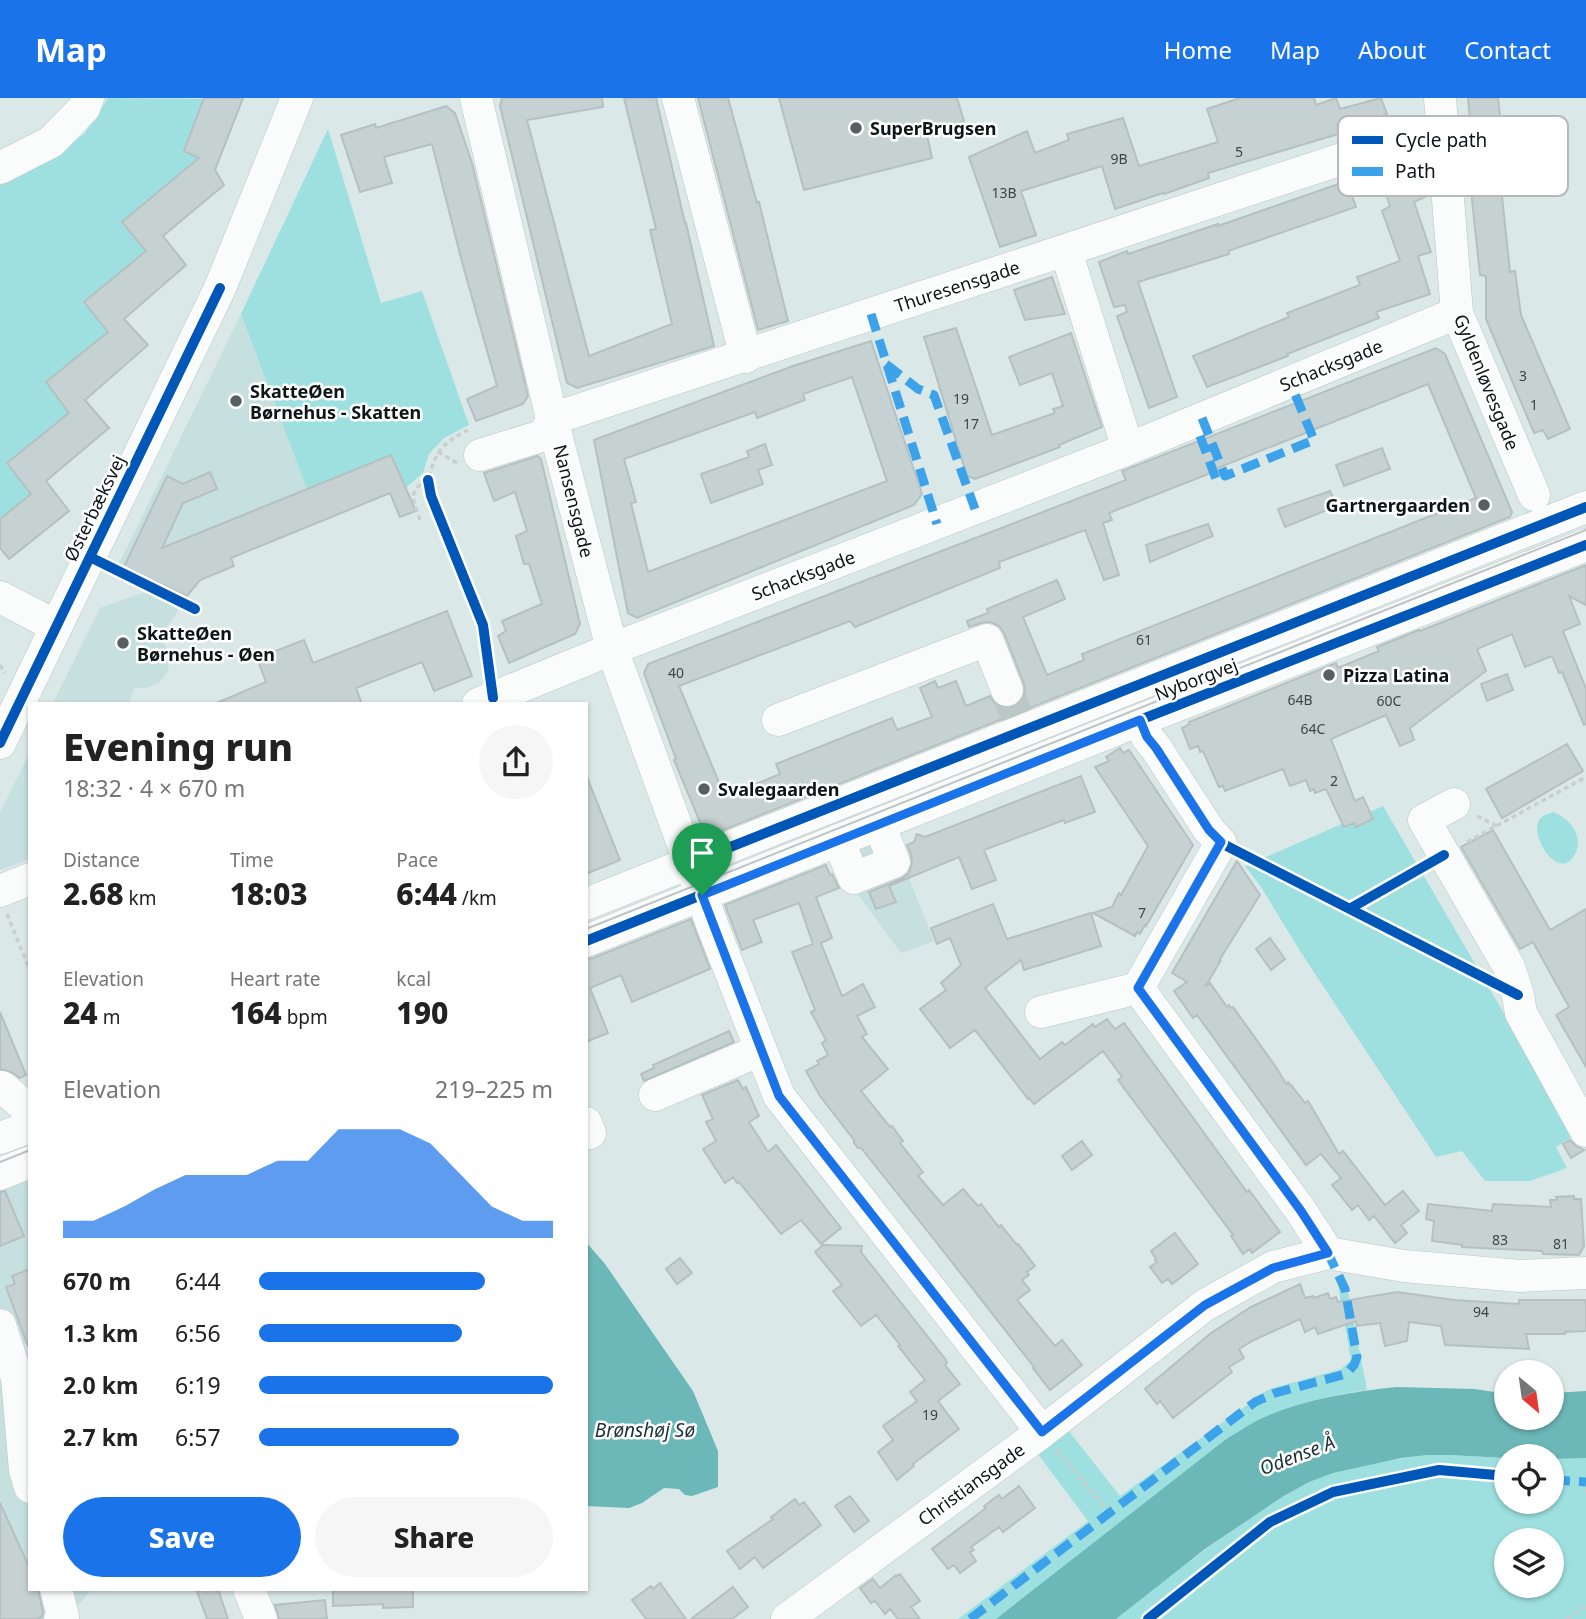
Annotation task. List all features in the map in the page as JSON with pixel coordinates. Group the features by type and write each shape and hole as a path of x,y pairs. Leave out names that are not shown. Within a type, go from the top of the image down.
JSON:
{"street":[{"path":"0,168 51,142 84,108 88,98"},
{"name":"Østerbæksvej","path":"0,743 220,288 297,98"},
{"name":"Nansensgade","path":"476,98 552,419 612,649 779,1096 1042,1432"},
{"path":"678,98 746,357"},
{"name":"Thuresensgade","path":"480,455 545,435 552,419 1066,251 1338,150"},
{"name":"Gyldenløvesgade","path":"1448,196 1457,313 1534,495"},
{"path":"1066,251 1128,449"},
{"name":"Schacksgade","path":"483,702 612,649 1128,449 1457,313"},
{"name":"Nyborgvej","path":"588,903 1021,725 1586,507"},
{"name":"Nyborgvej","path":"588,940 1586,545"},
{"path":"0,597 56,626"},
{"path":"778,720 987,640 1007,690"},
{"path":"1041,1012 1138,988 1221,842 1209,830 1147,737 1140,720"},
{"path":"1454,804 1424,820 1509,968 1521,1013 1586,1131"},
{"path":"838,840 854,878 894,862 879,824"},
{"path":"2,900 28,880"},
{"path":"1138,988 1301,1211 1328,1253"},
{"path":"655,1095 761,1050"},
{"path":"0,1087 28,1109"},
{"path":"0,1138 28,1128"},
{"path":"0,1174 28,1163"},
{"name":"Christiansgade","path":"788,1619 1042,1432 1205,1305 1273,1268 1328,1253 1404,1266 1520,1276 1586,1273"},
{"path":"0,1325 17,1378 28,1480"},
{"path":"57,1591 63,1616 60,1619"},
{"path":"250,1591 261,1619"}],"path":[{"path":"430,496 428,480 438,452 445,444 470,429 480,455"},
{"path":"420,520 412,498 421,483 428,480"},
{"path":"1444,855 1586,777"},
{"path":"2,900 28,966"},
{"path":"1042,1432 1110,1513"},
{"path":"1582,1482 1586,1492"},
{"path":"1567,1619 1586,1606"}],"shaded area":[{"path":"108,98 204,99 184,150 199,158 123,222 146,251 84,301 108,332 46,382 69,413 7,463 31,494 0,519 0,179 59,154 85,133"},
{"path":"328,129 381,303 422,291 469,425 444,438 429,454 423,473 406,488 391,455 307,489 241,314"},
{"name":"SkatteØen Børnehus - Skatten","path":"241,314 307,489 201,532 204,543 175,591 119,564"},
{"name":"SkatteØen Børnehus - Øen","path":"148,591 180,608 159,638 167,648 170,660 167,673 159,683 147,688 134,688 129,702 53,702 100,608"},
{"path":"28,756 28,860 0,870 0,813"},
{"path":"1383,806 1575,1135 1556,1147 1567,1168 1530,1181 1485,1181 1462,1151 1436,1157 1245,866"},
{"path":"1553,812 1571,825 1577,838 1576,852 1566,863 1552,859 1541,845 1538,836 1539,820"},
{"path":"891,833 934,941 901,953 830,857"},
{"path":"28,1181 28,1343 18,1346 28,1374 28,1591 90,1591 73,1611 76,1619 0,1619 0,1192"},
{"path":"1346,1282 1367,1390 1326,1398 1258,1420 996,1619 958,1619 1088,1521 1038,1454 1068,1430 1120,1496 1254,1400 1253,1398 1270,1389 1341,1369 1351,1360 1338,1285"},
{"path":"1428,1455 1494,1457 1494,1514 1564,1514 1564,1459 1586,1458 1586,1619 1116,1619 1211,1545 1298,1488 1321,1477 1380,1462"}],"water":[{"name":"Brønshøj Sø","path":"588,1244 605,1264 693,1391 718,1451 718,1487 692,1496 685,1495 679,1489 664,1488 642,1503 629,1508 588,1506"},
{"name":"Odense Å","path":"1396,1387 1494,1392 1494,1430 1564,1430 1564,1392 1586,1391 1586,1458 1564,1459 1564,1444 1494,1444 1494,1457 1428,1455 1333,1473 1282,1497 1205,1549 1116,1619 996,1619 1225,1440 1274,1413 1343,1394"}],"building":[{"path":"204,98 243,98 215,170 224,185 163,236 186,265 124,319 148,345 85,400 109,428 46,481 69,511 9,559 0,548 0,519 31,494 7,463 69,413 46,382 108,332 84,302 146,251 122,222 199,158 184,151"},
{"path":"502,98 602,98 603,107 527,120 589,356 672,324 650,230 656,229 624,98 656,98 714,346 577,388 567,383 500,106"},
{"path":"698,98 728,98 757,203 759,202 788,321 758,330"},
{"name":"SuperBrugsen","path":"779,98 957,98 964,121 927,135 932,158 804,190"},
{"path":"1240,98 1314,98 1316,105 1336,98 1340,109 1381,98 1387,114 1338,116 1338,134 1208,173 1209,178 1115,209 1102,166 1021,191 1036,235 1000,247 969,157 1027,131 1035,153 1069,140 1067,134 1123,118 1139,166 1218,142 1207,109"},
{"path":"1468,98 1498,98 1500,116 1470,116"},
{"path":"446,106 455,113 472,163 528,396 523,404 476,421 467,399 497,386 432,144 384,157 392,183 360,192 341,135 375,124 376,128"},
{"path":"1338,184 1338,196 1352,196 1356,207 1228,251 1229,254 1138,282 1177,397 1149,408 1117,316 1127,312 1125,305 1114,307 1099,262 1127,251 1128,254"},
{"path":"1387,196 1425,196 1414,202 1431,252 1418,256 1430,294 1376,312 1379,318 1207,387 1193,356 1289,317 1287,313 1360,285 1357,277 1400,261 1382,211 1390,206"},
{"path":"1472,196 1502,196 1510,272 1515,271 1521,315 1570,429 1548,439 1543,430 1534,433 1486,319 1486,276 1480,275"},
{"path":"1052,277 1065,314 1025,320 1014,290"},
{"path":"956,328 992,435 1055,413 1053,409 1063,406 1052,373 1020,385 1009,357 1071,333 1102,427 1059,445 1060,447 975,479 967,476 924,337"},
{"path":"871,341 922,494 914,505 637,618 628,613 594,440 793,366","holes":["852,377 887,481 648,572 631,503 636,502 624,459 755,412 757,418 805,400 803,394"]},
{"path":"1436,348 1445,354 1512,512 1510,517 708,836 705,834 674,760 676,759 644,673 648,664 1126,480 1122,471","holes":["1428,384 1476,498 1082,654 1084,660 1047,675 1023,617 1065,599 1057,580 987,609 988,613 967,621 969,627 990,622 999,626 1004,633 1024,684 1025,693 1021,702 1014,707 1004,708 995,704 990,696 966,706 956,681 938,688 935,681 920,688 932,717 897,730 892,718 776,764 780,774 725,797 679,686 850,621 855,627 1000,568 999,562 1085,530 1104,580 1119,575 1103,523 1112,520 1109,513"]},
{"path":"765,444 772,465 758,470 763,484 711,503 701,474 749,457 747,451"},
{"path":"1382,448 1390,469 1344,486 1336,465"},
{"path":"391,455 416,511 400,517 390,493 231,558 234,566 200,580 187,596 124,567 167,476 183,484 210,472 217,489 183,503 162,548"},
{"path":"538,456 541,459 580,624 575,634 509,663 498,636 506,631 502,621 542,604 529,564 524,564 516,536 527,531 515,492 494,501 484,473"},
{"path":"1330,491 1337,506 1285,527 1278,509"},
{"path":"1208,524 1213,536 1150,562 1146,545"},
{"path":"1586,565 1586,605 1569,596 1580,624 1563,631 1586,689 1584,725 1562,672 1559,673 1552,656 1525,667 1512,634 1477,649 1486,671 1410,728 1414,740 1400,746 1386,715 1331,739 1355,801 1363,797 1373,819 1356,827 1354,823 1344,827 1326,789 1315,793 1314,789 1310,791 1306,780 1290,786 1283,769 1225,791 1223,786 1219,787 1203,751 1200,752 1198,746 1190,749 1182,728 1190,724 1189,722 1336,663 1338,668 1379,651 1377,647"},
{"path":"447,611 472,676 434,691 422,662 356,688 361,702 219,702 266,682 257,658 304,640 313,663"},
{"path":"1507,674 1513,690 1487,701 1481,684"},
{"path":"1567,744 1583,771 1502,818 1486,789"},
{"path":"1120,748 1123,753 1129,750 1193,845 1146,926 1135,936 1093,913 1112,907 1148,846 1095,767 1109,761 1106,757"},
{"path":"1081,776 1095,812 1065,823 1064,820 984,850 996,880 972,889 959,857 889,886 896,902 876,909 869,892 908,874 912,864 907,845 914,842 917,834 925,837"},
{"path":"588,780 620,860 588,873"},
{"path":"1493,830 1550,930 1586,909 1586,1067 1556,1015 1569,1007 1533,942 1520,949 1461,847"},
{"path":"1237,861 1260,895 1205,987 1210,983 1227,1007 1233,1007 1286,1084 1288,1082 1305,1103 1308,1101 1339,1154 1343,1151 1385,1205 1403,1191 1419,1211 1401,1225 1407,1233 1395,1243 1374,1216 1369,1220 1358,1205 1352,1210 1332,1185 1341,1178 1321,1154 1306,1165 1197,1015 1193,1018 1174,991 1187,982 1172,973"},
{"path":"826,865 839,888 816,897 832,938 821,943 842,996 863,984 875,1007 857,1016 867,1034 862,1037 888,1069 861,1091 903,1141 900,1143 923,1172 918,1176 943,1205 963,1189 978,1206 981,1204 999,1227 1001,1225 1035,1266 1022,1280 1030,1290 1017,1300 1055,1346 1062,1340 1082,1365 1050,1390 933,1238 861,1148 854,1143 820,1096 806,1071 828,1055 822,1043 826,1040 811,1012 815,1010 792,952 813,944 799,903 753,920 762,942 742,950 725,905"},
{"path":"993,904 1007,939 1091,913 1101,946 1024,970 1021,960 985,988 1040,1059 1093,1024 1095,1027 1107,1019 1115,1029 1124,1023 1247,1192 1249,1190 1280,1232 1252,1253 1250,1249 1243,1254 1231,1236 1233,1235 1118,1080 1122,1077 1103,1051 1034,1104 975,1030 950,1048 920,1009 946,990 941,983 961,965 950,938 937,944 931,928"},
{"path":"691,919 710,969 632,1002 621,975 590,988 608,1033 588,1041 588,959"},
{"path":"1270,938 1285,959 1271,970 1256,949"},
{"path":"0,1012 26,1075 20,1078 0,1069"},
{"path":"729,1031 734,1042 644,1081 641,1074 654,1068 653,1065"},
{"path":"738,1080 743,1089 746,1087 759,1116 749,1122 768,1152 776,1145 841,1228 821,1244 801,1220 781,1234 739,1182 733,1177 725,1183 703,1149 716,1141 706,1122 713,1119 702,1095"},
{"path":"1570,1140 1584,1150 1571,1158 1563,1144"},
{"path":"1082,1141 1092,1155 1072,1170 1062,1156"},
{"path":"5,1191 24,1236 0,1246 0,1192"},
{"path":"1574,1196 1574,1199 1581,1199 1584,1246 1579,1255 1462,1247 1432,1241 1434,1221 1426,1219 1428,1204 1492,1211 1493,1204 1551,1207 1550,1200 1557,1200 1556,1197"},
{"path":"1175,1233 1198,1264 1172,1284 1168,1279 1162,1283 1150,1267 1157,1262 1151,1251"},
{"path":"823,1245 862,1246 861,1252 946,1360 945,1365 960,1384 938,1401 959,1429 913,1464 914,1466 897,1480 878,1452 893,1440 883,1426 917,1401 910,1392 925,1380 876,1315 861,1326 833,1291 842,1285 815,1252"},
{"path":"680,1258 692,1273 677,1284 666,1269"},
{"path":"28,1270 28,1346 6,1287 15,1284 12,1276"},
{"path":"1300,1284 1305,1298 1328,1293 1330,1299 1336,1297 1338,1302 1397,1292 1454,1300 1519,1304 1519,1300 1586,1300 1586,1331 1526,1334 1529,1349 1445,1345 1441,1326 1409,1322 1407,1341 1385,1346 1380,1323 1357,1326 1356,1321 1318,1334 1315,1327 1305,1332 1300,1319 1239,1349 1244,1358 1229,1367 1232,1372 1173,1418 1160,1401 1157,1404 1145,1389 1211,1333 1251,1307"},
{"path":"1019,1486 1035,1508 1003,1532 999,1527 971,1547 974,1550 970,1552 976,1561 960,1573 954,1565 948,1569 932,1549 999,1495 1002,1499"},
{"path":"850,1496 869,1521 854,1532 835,1506"},
{"path":"795,1499 799,1505 804,1502 821,1525 763,1568 755,1557 740,1569 727,1551 773,1519 771,1517"},
{"path":"0,1503 28,1565 28,1591 38,1591 43,1613 42,1617 37,1619 0,1619"},
{"path":"900,1574 920,1601 911,1607 920,1619 898,1619 890,1609 885,1614 875,1601 871,1603 860,1588 873,1579 880,1588"},
{"path":"660,1583 686,1619 646,1619 632,1600 651,1586 653,1589"},
{"path":"733,1587 748,1607 732,1619 691,1619"},
{"path":"197,1591 219,1591 228,1619 207,1619"},
{"path":"333,1591 413,1591 413,1607 383,1608 383,1604 333,1606"},
{"path":"325,1600 327,1619 279,1619 275,1605"}],"tunnel":[{"path":"1007,690 1018,720"}],"tram line":[{"path":"588,928 1586,530"},
{"path":"0,1162 28,1151"}],"marked path":[{"path":"871,314 937,524"},
{"path":"886,364 918,389 934,395 975,509"},
{"path":"1202,418 1225,476 1314,440 1290,382"},
{"path":"1200,436 1216,479"},
{"path":"970,1619 1255,1402 1275,1393 1346,1374 1357,1357 1345,1289 1328,1253"},
{"path":"1564,1481 1586,1482"}],"cycle path":[{"path":"0,743 220,288"},
{"path":"428,480 431,496 483,625 493,698"},
{"path":"690,863 1586,507"},
{"path":"588,940 1586,545"},
{"path":"90,557 195,609"},
{"path":"1221,843 1518,995"},
{"path":"1351,908 1444,855"},
{"path":"1148,1619 1270,1522 1333,1492 1439,1470 1494,1475"}],"place":[{"name":"SuperBrugsen","path":"856,128"},
{"name":"SkatteØen Børnehus - Skatten","path":"236,401"},
{"name":"Gartnergaarden","path":"1484,505"},
{"name":"SkatteØen Børnehus - Øen","path":"123,643"},
{"name":"Pizza Latina","path":"1329,675"},
{"name":"Svalegaarden","path":"704,789"}],"route":[{"path":"1140,720 1147,737 1209,830 1221,842 1138,988 1301,1211 1328,1253 1273,1268 1205,1305 1042,1432 779,1096 702,895 1140,720"}]}
